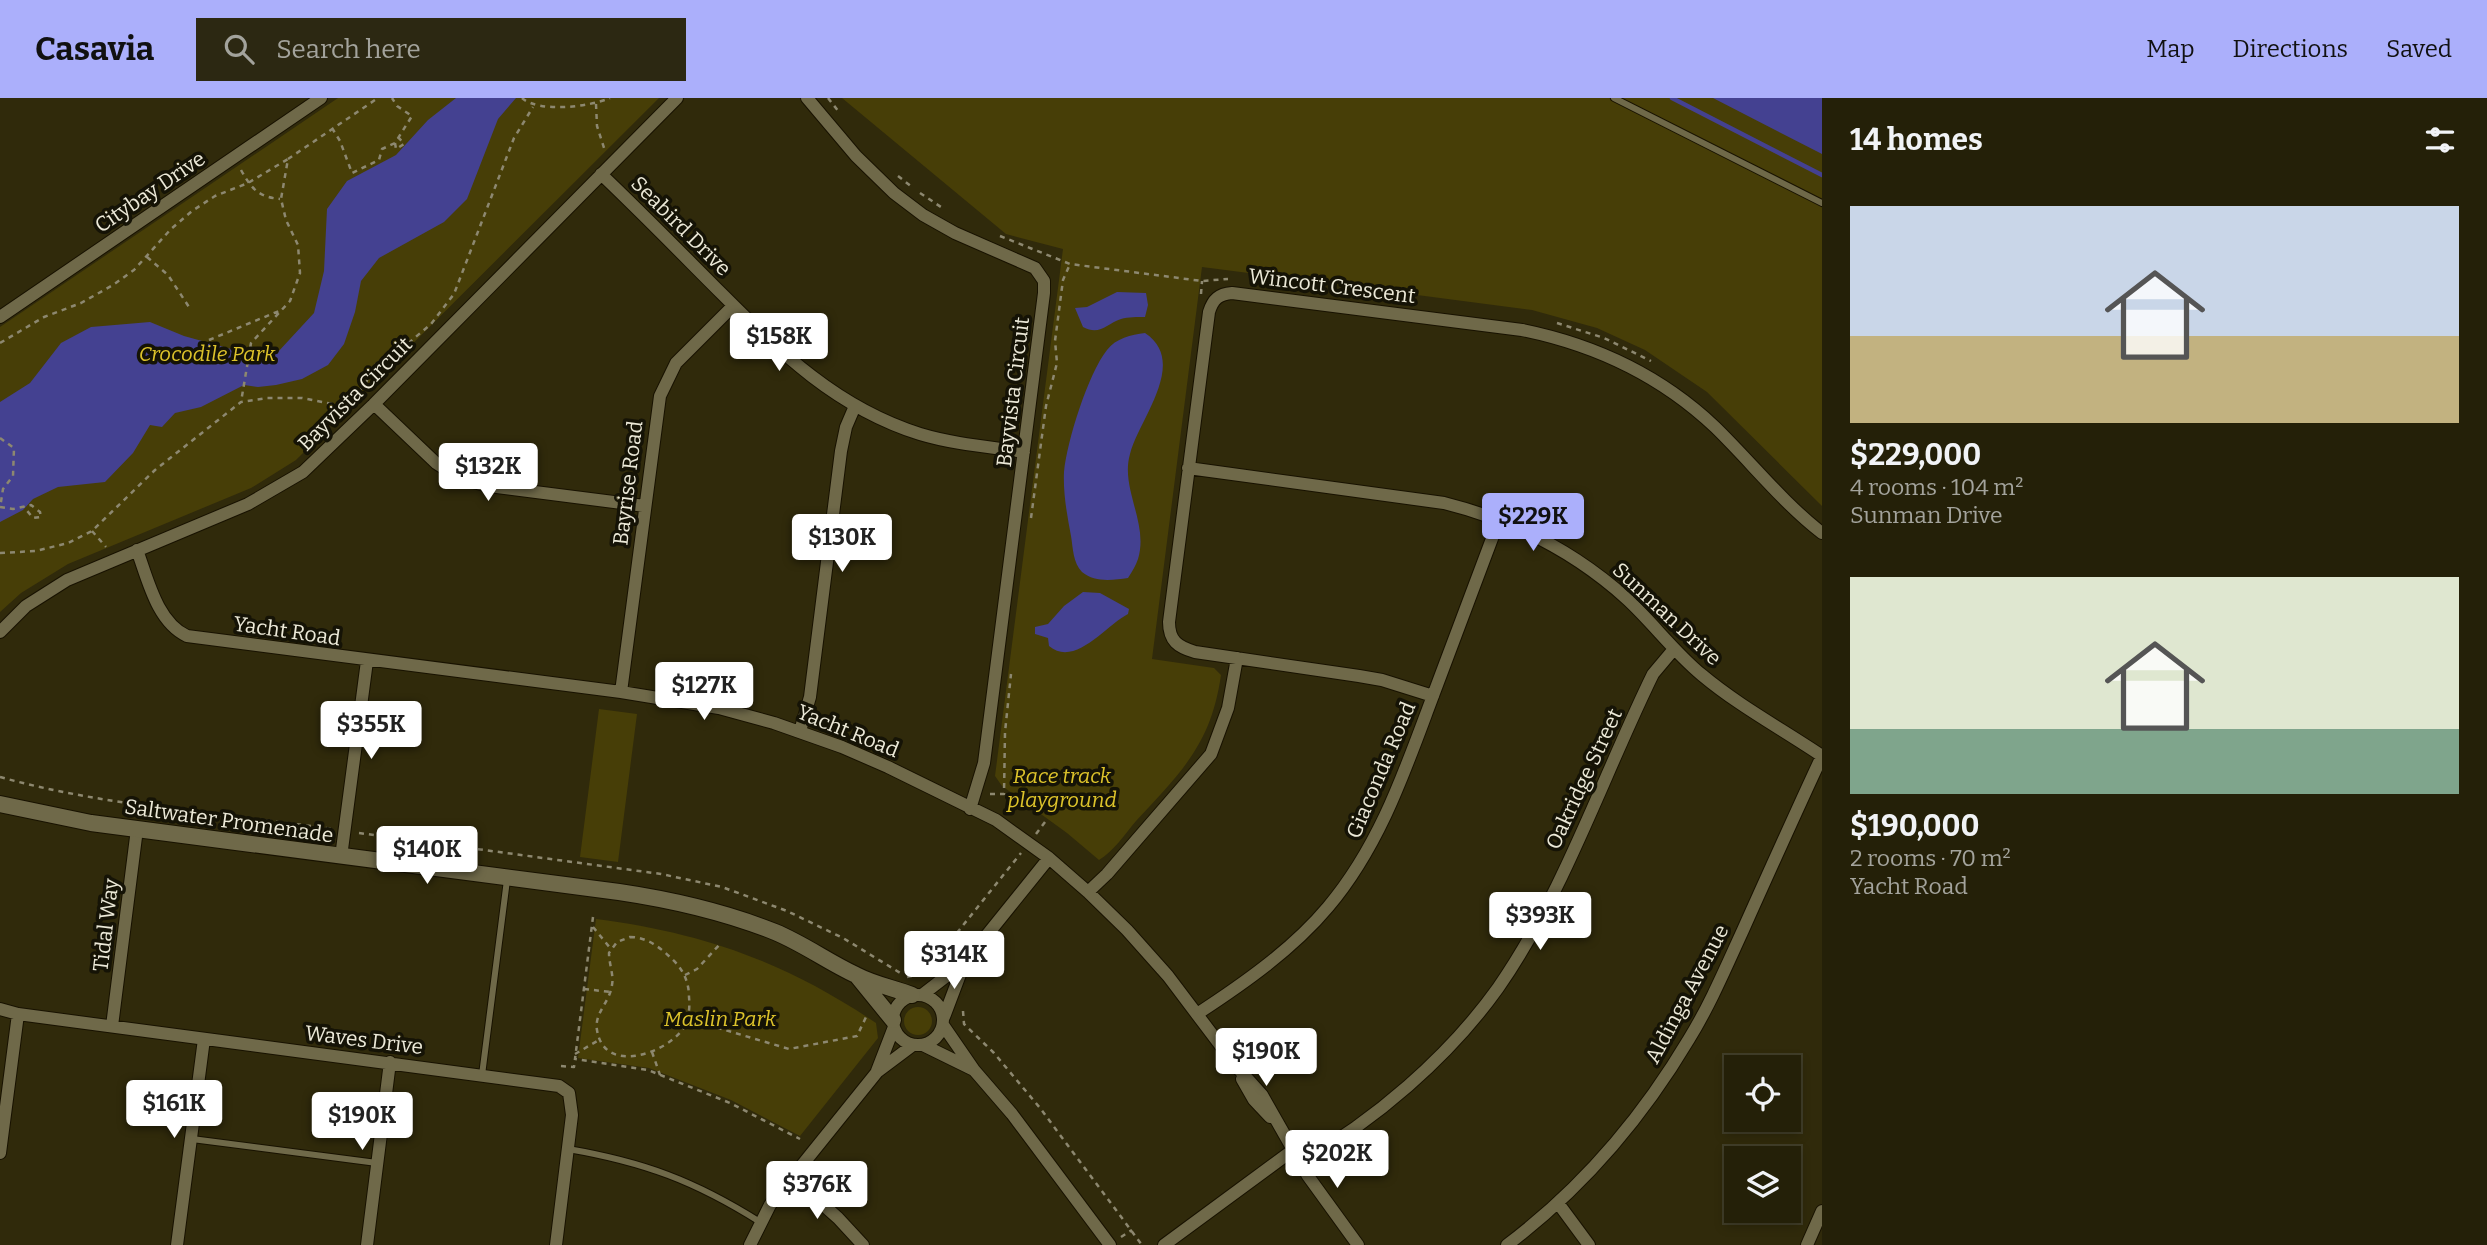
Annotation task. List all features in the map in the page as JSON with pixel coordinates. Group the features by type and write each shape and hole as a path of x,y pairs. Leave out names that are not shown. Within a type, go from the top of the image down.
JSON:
{"street":[{"name":"Citybay Drive","path":"1,314 321,98"},
{"name":"Bayvista Circuit","path":"0,632 26,606 49,590 86,571 248,504 285,484 320,457 677,98"},
{"name":"Bayvista Circuit","path":"807,98 871,172 923,215 989,249 1035,268 1044,281 984,763 970,808"},
{"name":"Seabird Drive","path":"601,174 733,306 811,378 855,406 920,434 1024,452"},
{"name":"Wincott Crescent","path":"1433,696 1370,678 1182,648 1173,641 1169,632 1188,468 1209,312 1217,297 1232,293 1522,330 1592,349 1620,360 1656,380 1690,404 1822,533"},
{"name":"Bayrise Road","path":"621,692 660,396 676,363 733,306"},
{"path":"374,404 436,463 461,479 489,486 645,506"},
{"path":"800,731 810,697 841,450 846,427 855,406"},
{"name":"Sunman Drive","path":"1188,468 1444,503 1499,520 1554,545 1584,564 1628,600 1674,649 1715,685 1822,756"},
{"name":"Giaconda Road","path":"1197,1014 1277,956 1327,909 1349,881 1388,813 1499,520"},
{"name":"Yacht Road","path":"137,550 164,617 180,633 200,638 621,692 719,708 800,731 864,756 996,821 1049,858 1088,892 1147,953 1262,1095 1300,1163 1327,1205 1358,1245"},
{"name":"Oakridge Street","path":"1300,1163 1335,1142 1404,1089 1438,1058 1497,989 1545,908 1653,674 1674,649"},
{"path":"1088,892 1211,754 1228,708 1237,658"},
{"path":"341,857 367,660"},
{"name":"Aldinga Avenue","path":"1507,1245 1558,1203 1628,1127 1690,1038 1716,989 1822,756"},
{"name":"Saltwater Promenade","path":"0,804 60,818 651,897 713,910 776,933 856,975 917,995"},
{"name":"Tidal Way","path":"112,1026 137,829"},
{"path":"877,1072 898,1004 940,981 966,961 1049,858"},
{"path":"750,1245 760,1222 792,1177 877,1072 918,1045 936,1038 951,993 966,961"},
{"name":"Saltwater Promenade","path":"856,975 893,1024"},
{"path":"917,995 936,1002 943,1021 974,1070 1012,1114 1110,1245"},
{"name":"Waves Drive","path":"0,1009 18,1014 553,1084 566,1090 572,1104 556,1245"},
{"path":"0,1153 18,1014"},
{"path":"893,1024 898,1035 974,1070"},
{"path":"177,1245 204,1039"},
{"path":"367,1245 390,1062"},
{"path":"1164,1245 1293,1150"},
{"path":"792,1177 838,1218 863,1245"},
{"path":"1558,1203 1589,1245"},
{"path":"1807,1245 1822,1211"}],"lane":[{"path":"1614,98 1822,203"},
{"path":"482,1074 507,878"},
{"path":"191,1139 377,1163"},
{"path":"568,1149 649,1167 681,1179 721,1198 760,1222"}],"path":[{"path":"0,343 44,317 81,303 113,285 134,270 171,229 192,211 288,159 377,98"},
{"path":"332,128 352,173 379,160 382,149 395,143 412,116 397,106 393,98"},
{"path":"522,98 533,107 596,104 610,98"},
{"path":"596,104 597,126 603,148 608,155 616,159"},
{"path":"0,554 36,551 68,543 92,531 155,470 241,402 267,398 302,398 338,405 349,404 366,383 371,369 431,324 454,294 514,138 533,107"},
{"path":"241,402 251,343 290,301 296,288 300,260 298,246 286,220 281,199 288,159"},
{"path":"248,183 260,195 281,199"},
{"path":"146,257 168,275 189,307"},
{"path":"1029,530 1046,407 1056,373 1055,341 1063,280 1070,264"},
{"path":"1199,305 1202,281"},
{"path":"209,340 282,310"},
{"path":"0,438 14,448 13,475 3,489 0,508 13,509 31,505 40,512 41,517 33,518 24,507"},
{"path":"977,792 1004,794 1005,732 1012,667"},
{"path":"0,777 52,791 109,801 661,874 722,887 787,911 843,938 907,977 924,974 1048,818"},
{"path":"561,1066 574,1068 593,917"},
{"path":"592,927 611,949"},
{"path":"630,937 648,941 676,962 685,975 689,989 688,1019 684,1028 671,1041 652,1052 625,1057 611,1051 599,1040 597,1018 611,992 611,949 617,942 630,937"},
{"path":"685,975 698,969 721,943"},
{"path":"929,968 940,981"},
{"path":"584,989 611,992"},
{"path":"951,993 962,1006 964,1024 1018,1081 1142,1245"},
{"path":"688,1019 789,1049 857,1036 867,1015"},
{"path":"575,1054 599,1040"},
{"path":"652,1052 660,1075"},
{"path":"575,1059 648,1070 730,1103 800,1139"}],"green space":[{"name":"Crocodile Park","path":"338,98 659,98 296,460 251,488 68,564 21,593 0,612 0,327"},
{"name":"Race track playground","path":"842,98 1822,98 1822,506 1707,392 1645,350 1597,328 1532,310 1202,267 1152,659 1214,668 1221,675 1210,720 1192,756 1119,842 1099,860 1002,786 995,776 1063,249 1006,234"},
{"path":"599,709 637,714 618,862 580,857"},
{"name":"Maslin Park","path":"596,919 708,942 776,967 809,983 876,1023 878,1038 800,1136 731,1100 649,1068 578,1058"},
{"path":"918,1007 928,1011 932,1021 928,1031 918,1035 908,1031 904,1021 908,1011"}],"shaded area":[{"path":"456,98 516,98 498,119 467,199 444,222 379,258 361,281 355,312 344,344 328,365 302,379 258,387 244,385 201,407 175,413 162,427 150,425 133,453 105,482 58,487 33,499 23,510 0,522 0,402 30,383 61,343 91,327 150,322 184,336 249,354 277,353 314,313 324,271 327,209 347,181 396,155 428,120"},
{"path":"1713,98 1822,98 1822,154"},
{"path":"1117,292 1146,293 1148,305 1145,317 1121,319 1099,330 1083,327 1075,308 1087,307"},
{"path":"1145,333 1157,345 1162,359 1162,375 1135,440 1128,467 1140,532 1138,559 1128,578 1098,579 1082,572 1075,560 1065,496 1066,459 1079,408 1100,361 1107,350 1119,340"},
{"path":"1083,592 1100,593 1129,609 1128,614 1080,648 1069,652 1049,646 1048,638 1035,634 1035,627 1048,624 1064,606"}],"waterway":[{"path":"1672,98 1822,175"}]}
